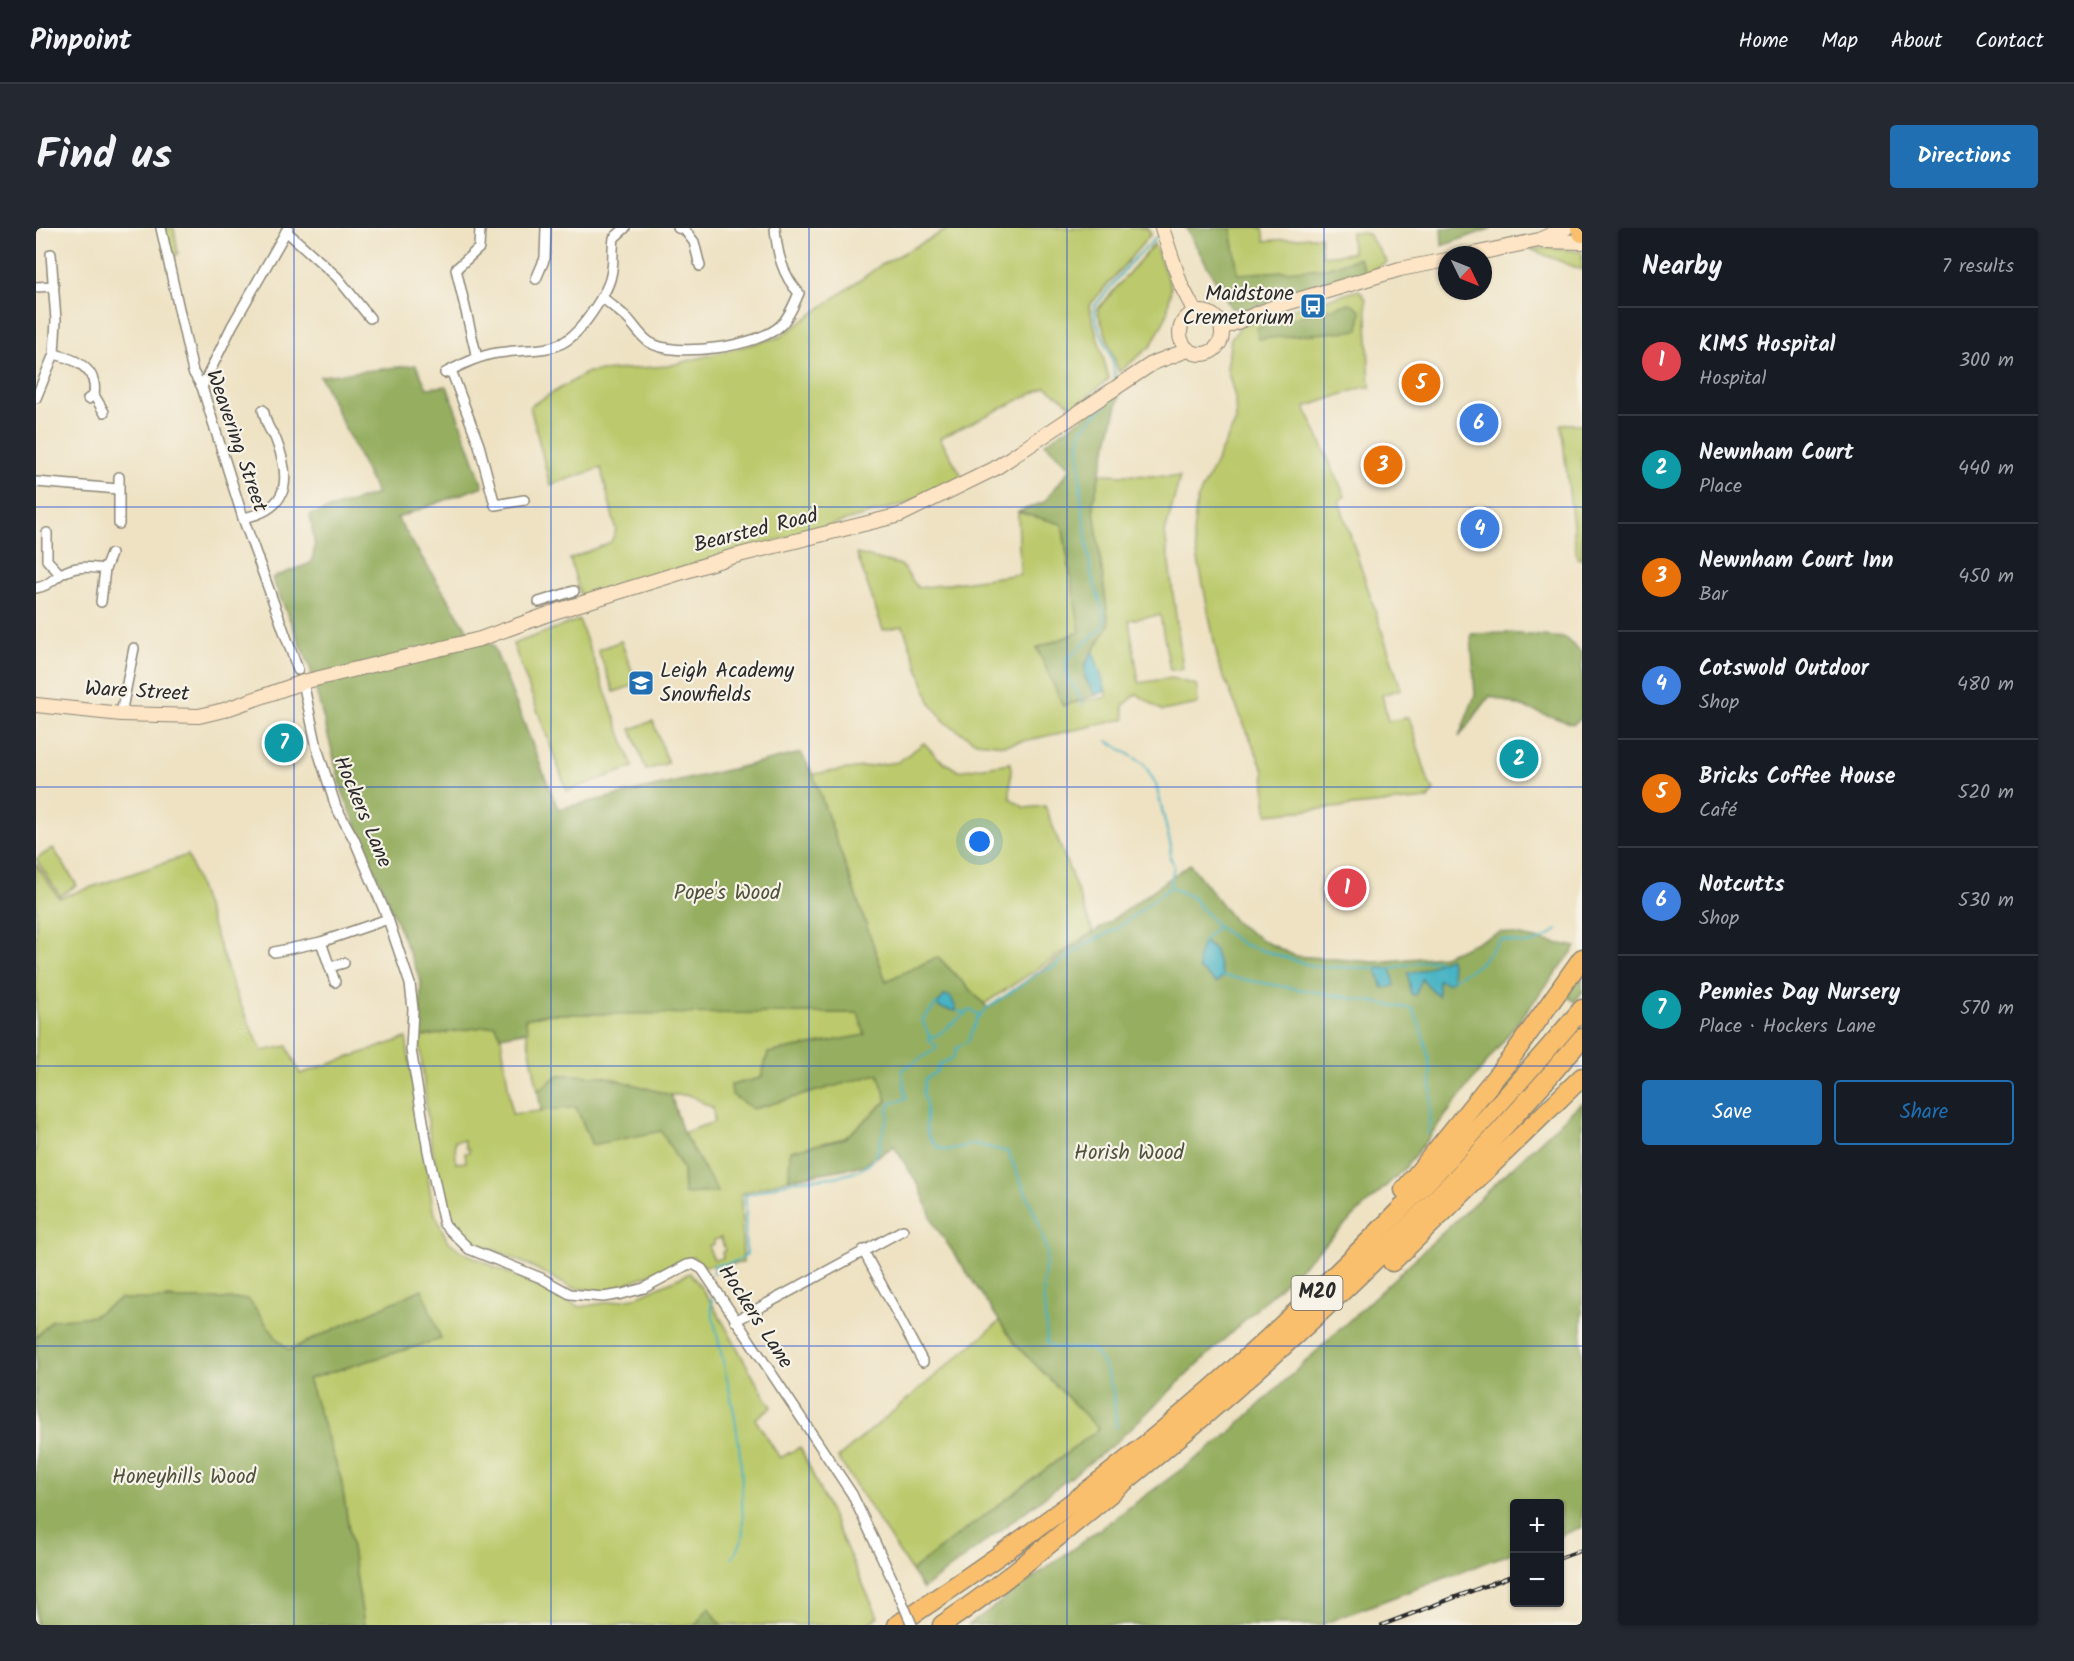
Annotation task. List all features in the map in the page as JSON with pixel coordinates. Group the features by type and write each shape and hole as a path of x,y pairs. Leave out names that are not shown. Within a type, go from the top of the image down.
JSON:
{"highway":[{"path":"1580,228 1582,233"},
{"name":"M20","path":"1351,1259 1383,1214 1511,1058 1582,958"},
{"name":"M20","path":"897,1625 1019,1542 1154,1437 1258,1348 1351,1259 1457,1151 1582,1009"},
{"name":"M20","path":"942,1625 1215,1410 1305,1329 1444,1193 1582,1038"},
{"name":"M20","path":"1305,1329 1375,1277 1582,1077"}],"street":[{"name":"Weavering Street","path":"162,228 193,372 202,387 243,518 299,668"},
{"path":"477,358 456,268 479,248 480,228"},
{"path":"536,279 545,258 546,228"},
{"path":"524,500 492,508 479,445 448,371 477,358 558,346 572,339 602,297 611,275 614,238 626,228"},
{"path":"682,228 694,242 700,266"},
{"path":"602,297 627,318 649,342 674,351 744,342 780,327 800,293 782,267 776,247 775,228"},
{"path":"1162,228 1181,285 1196,312"},
{"path":"1492,250 1539,240 1566,228"},
{"path":"202,387 232,326 287,229 337,277 370,318"},
{"path":"1539,240 1582,242"},
{"path":"37,395 54,354 54,286 51,254"},
{"path":"1222,327 1274,307 1400,269 1438,262"},
{"path":"540,269 550,274"},
{"path":"36,287 54,286"},
{"path":"1196,312 1212,314 1222,327 1221,339 1214,349 1202,354 1188,350 1181,339 1181,325 1189,315 1196,312"},
{"name":"Bearsted Road","path":"299,668 480,639 554,605 900,515 994,469 1153,363 1188,350"},
{"path":"54,354 71,358 83,365 96,385 91,397 104,412"},
{"path":"243,518 262,514 273,508 284,488 279,447 269,430 263,410"},
{"path":"119,477 119,524"},
{"path":"36,482 118,489"},
{"path":"47,533 47,560 60,574"},
{"path":"101,602 105,569 111,554"},
{"path":"36,588 51,583 60,574 75,568 105,569"},
{"path":"539,602 554,605 574,591"},
{"path":"121,714 135,648"},
{"name":"Ware Street","path":"36,705 121,714 199,716 224,710 299,668"},
{"name":"Hockers Lane","path":"299,668 317,748 336,807 354,839 388,919 410,984 414,1009 411,1050 428,1151 444,1224 469,1249 541,1278 570,1294 603,1298 644,1288 693,1264 702,1269 852,1494 912,1625"},
{"path":"274,952 321,942 388,919"},
{"path":"321,942 335,981"},
{"path":"330,967 344,963"},
{"path":"735,1321 903,1230"},
{"path":"863,1250 923,1362"}],"green space":[{"path":"164,228 174,228 178,254 170,259"},
{"path":"950,228 1147,228 1151,234 1089,306 1109,379 1074,407 1046,387 940,438 963,478 904,504 581,597 570,559 611,542 616,530 601,468 550,485 530,406 588,372 668,366 780,337 881,265"},
{"path":"1186,228 1231,228 1238,274 1326,268 1359,258 1366,273 1248,309 1231,308"},
{"path":"1231,228 1263,228 1265,241 1320,236 1322,256 1352,253 1351,232 1368,234 1387,262 1366,273 1238,275"},
{"path":"1441,228 1492,228 1442,246"},
{"path":"1154,244 1171,287 1167,315 1151,346 1119,372 1097,310"},
{"path":"1552,248 1582,252 1582,270 1530,249"},
{"path":"1359,290 1366,299 1370,388 1364,387 1305,407 1345,496 1339,501 1401,689 1382,695 1388,721 1409,717 1429,783 1434,790 1428,799 1267,814 1264,771 1219,666 1193,534 1197,500 1236,421 1235,397 1227,369 1231,338 1243,325 1262,317"},
{"path":"1351,303 1361,310 1359,330 1259,339 1256,328"},
{"path":"416,365 427,388 447,386 483,486 397,518 470,634 493,645 558,809 801,753 813,774 886,981 938,957 988,1008 1190,864 1235,922 1262,940 1295,956 1375,962 1443,956 1501,932 1576,947 1405,1168 1114,1444 923,1589 911,1571 1099,1429 1015,1344 934,1224 919,1186 894,1146 864,1165 789,1179 790,1151 845,1138 887,1101 878,1074 753,1109 732,1095 731,1085 761,1078 768,1053 865,1035 858,1013 546,1014 525,1019 528,1031 501,1036 495,1025 419,1037 421,981 343,793 310,667 272,578 311,563 315,547 310,515 377,494 320,376"},
{"path":"1120,393 1093,502 1109,625 1085,665 1085,679 1096,695 1063,706 1037,648 1080,632 1062,524 1018,512 1044,502 1071,468 1045,443"},
{"path":"1561,424 1582,424 1582,559 1577,558"},
{"path":"1100,474 1180,477 1165,533 1183,669 1170,670 1160,615 1129,620 1139,683 1171,678 1197,685 1198,704 1162,711 1137,694 1123,706 1125,719 1005,745 976,742 946,723 931,704 903,626 883,630 857,554 901,565 918,588 1020,574 1018,512 1062,524 1080,632 1037,648 1063,705 1107,697 1093,651 1109,625 1093,502"},
{"path":"579,620 633,767 567,791 513,644"},
{"path":"1507,633 1565,638 1582,653 1582,718 1573,724 1490,696 1459,737 1475,695 1471,634"},
{"path":"621,641 637,684 614,692 598,650"},
{"path":"653,721 668,763 646,770 631,729"},
{"path":"924,743 938,758 958,771 1011,763 1010,798 1025,808 1045,806 1093,932 984,1004 938,957 886,981 813,774 898,762"},
{"path":"53,848 77,885 60,896 36,859"},
{"path":"188,855 237,997 262,1051 287,1046 300,1074 406,1038 433,1209 447,1240 461,1251 580,1307 634,1298 690,1273 713,1305 772,1407 755,1419 780,1458 800,1447 878,1617 865,1625 721,1625 709,1608 695,1625 364,1625 341,1479 308,1379 441,1339 421,1290 289,1350 278,1340 172,1297 93,1316 36,1394 36,864 59,898"},
{"path":"1582,973 1582,992 1575,1002 1567,996"},
{"path":"858,1012 866,1035 768,1053 761,1078 731,1085 754,1109 878,1073 887,1100 845,1138 790,1151 789,1179 741,1194 743,1263 703,1266 693,1257 607,1291 572,1288 529,1265 473,1241 450,1217 442,1200 429,1131 419,1037 495,1025 501,1036 512,1114 576,1107 592,1145 661,1131 683,1169 684,1194 718,1192 683,1133 714,1122 713,1108 689,1095 671,1095 603,1076 558,1075 538,1091 524,1019 546,1014","holes":["464,1140 466,1148 469,1149 469,1152 465,1153 466,1162 456,1163 455,1141","721,1238 725,1251 722,1252 723,1258 714,1260 708,1246 714,1244 714,1240"]},
{"path":"558,1075 603,1076 671,1095 683,1133 718,1192 684,1194 683,1169 661,1131 592,1145 576,1107 541,1111 538,1091"},
{"path":"1582,1102 1582,1527 1564,1534 1564,1499 1510,1499 1510,1554 1320,1625 969,1625 1224,1438"},
{"name":"Honeyhills Wood","path":"422,1289 441,1339 308,1379 341,1479 364,1625 36,1625 36,1337 52,1320 93,1316 120,1299 248,1299 278,1340 289,1350"},
{"path":"1000,1321 1015,1344 1099,1429 911,1571 838,1458"},
{"path":"709,1607 721,1625 695,1625"}],"water":[{"path":"1093,651 1106,691 1096,695 1085,674 1086,664"},
{"path":"1203,942 1214,949 1223,976 1217,983 1199,969 1198,957"},
{"path":"1450,958 1453,979 1448,983 1438,980 1438,996 1422,979 1415,995 1411,994 1408,973 1422,970"},
{"path":"1376,968 1391,968 1395,986 1383,988"},
{"path":"945,995 951,997 957,1011 940,1008 937,1004"}],"waterway":[{"path":"1114,380 1113,362 1098,326 1094,307 1129,264 1158,236"},
{"path":"1084,705 1067,674 1066,660 1102,628 1105,618 1091,573 1081,497 1079,444 1082,429 1112,398"},
{"path":"1108,741 1144,764 1156,784 1171,847 1170,857 1174,866 1170,887 1118,928 1086,944 1054,967 1040,972 986,1009 977,1018 968,1041 957,1048 953,1058 940,1064 937,1071 925,1080 923,1095 926,1103 926,1127 929,1137 938,1147 947,1150 975,1144 1008,1152 1038,1221 1047,1252 1043,1286 1047,1343 1056,1348 1092,1349 1109,1376 1115,1407 1116,1428"},
{"path":"1170,887 1192,897 1217,926 1242,944 1316,967 1376,968"},
{"path":"1203,942 1217,926"},
{"path":"1453,979 1478,965 1501,939 1531,944 1557,930"},
{"path":"1391,968 1431,960 1438,961"},
{"path":"1223,976 1413,1009 1425,1041 1430,1070 1431,1100 1428,1134"},
{"path":"713,1275 714,1265 736,1261 747,1254 745,1195 792,1181 848,1174 858,1171 873,1160 889,1117 888,1109 891,1103 906,1099 902,1070 936,1049 937,1046 929,1040 930,1037 922,1020 937,1004"},
{"path":"931,1037 936,1036 970,1010 980,1015"},
{"path":"957,1011 965,1013"},
{"path":"712,1296 711,1307 736,1425 741,1473 742,1537 732,1558"}],"railway":[{"path":"1564,1557 1582,1550"},
{"path":"1382,1625 1510,1577"}],"place":[{"name":"Maidstone Cremetorium","path":"1313,306"},
{"name":"Bricks Coffee House","path":"1421,383"},
{"name":"Notcutts","path":"1479,423"},
{"name":"Newnham Court Inn","path":"1383,465"},
{"name":"Cotswold Outdoor","path":"1480,529"},
{"name":"Leigh Academy Snowfields","path":"641,683"},
{"name":"Pennies Day Nursery","path":"284,743"},
{"name":"Newnham Court","path":"1519,759"},
{"name":"KIMS Hospital","path":"1347,888"}],"park label":[{"name":"Pope's Wood","path":"727,893"},
{"name":"Horish Wood","path":"1129,1153"}]}
